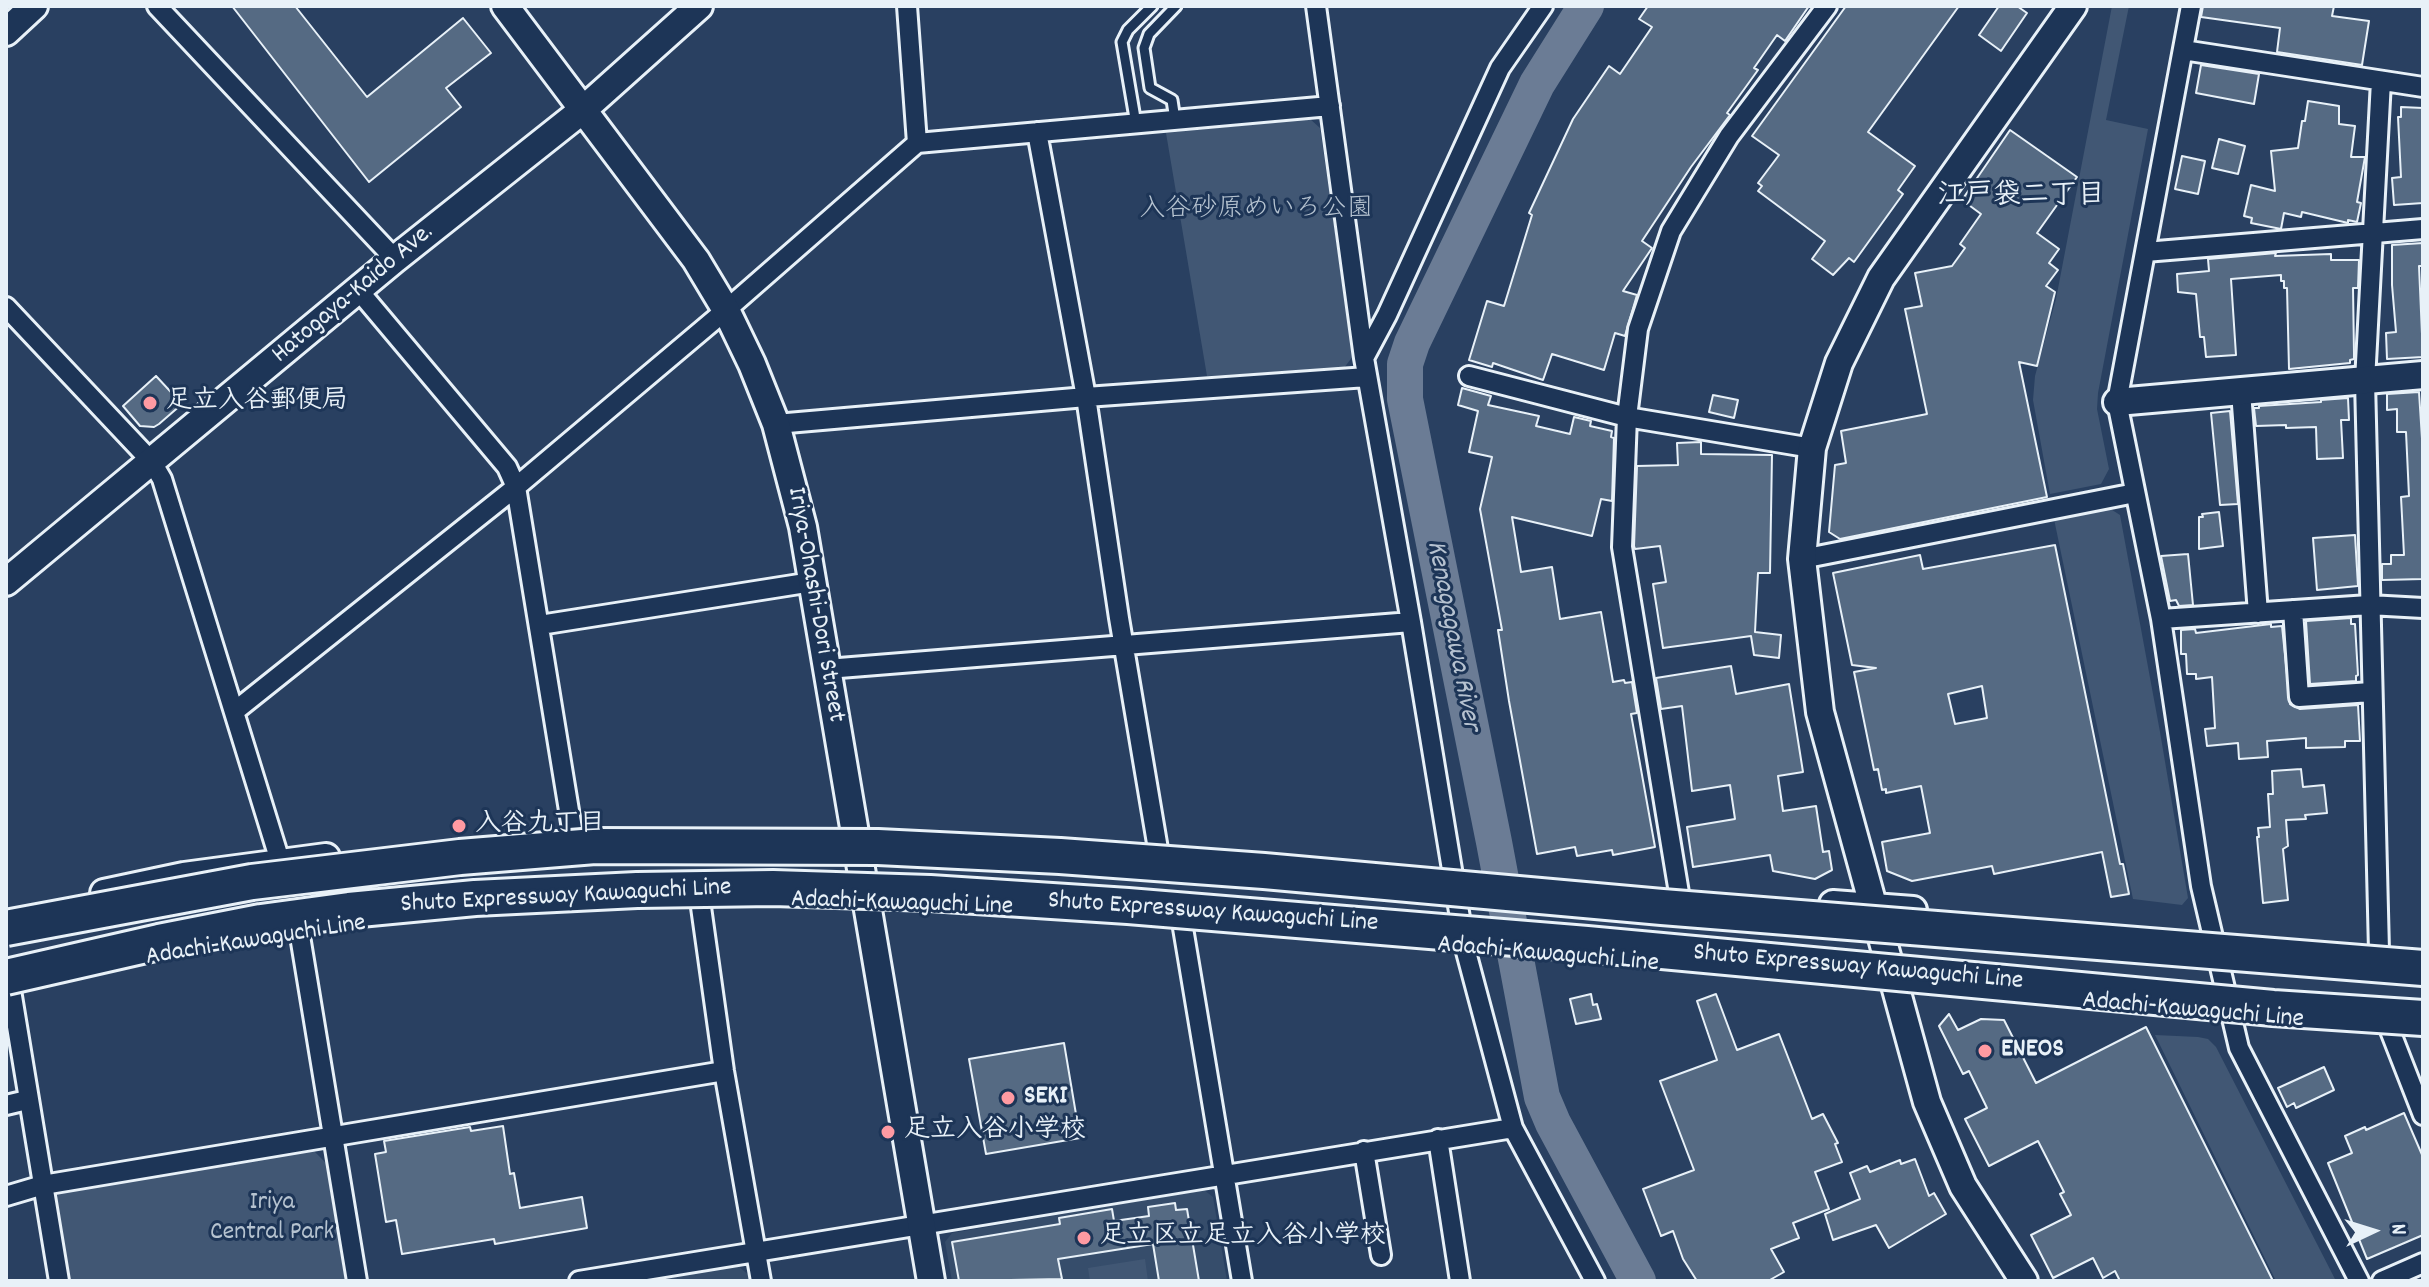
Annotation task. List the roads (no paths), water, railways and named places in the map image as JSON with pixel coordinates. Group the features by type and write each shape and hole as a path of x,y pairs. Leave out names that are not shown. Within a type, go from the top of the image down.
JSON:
{"highway":[{"name":"Shuto Expressway Kawaguchi Line","path":"6,928 252,882 460,857 595,846 878,847 1264,871 1662,907 2423,968"},
{"path":"6,941 48,931 276,895 461,874 596,863 910,861 1264,871"},
{"name":"Shuto Expressway Kawaguchi Line","path":"7,977 261,922 349,910 475,898 637,890 773,888 930,893 1587,944 2273,1008 2423,1018"},
{"path":"1587,944 1804,951 2423,997"}],"main road":[{"path":"6,32 34,6"},
{"name":"Iriya-Ohashi-Dori Street","path":"505,6 696,260 726,310 776,424 792,476 812,582 931,1281"},
{"name":"Hatogaya-Kaido Ave.","path":"6,582 395,259 584,109 699,6"},
{"path":"2024,1281 1963,1186 1927,1102 1820,712 1802,559 1812,448 1839,363 1881,278 2064,9"},
{"path":"2117,402 2423,375"},
{"path":"6,914 184,876 280,861 471,840 690,831 854,831 1158,849 2423,955"},
{"name":"Adachi-Kawaguchi Line","path":"7,977 299,930 520,908 700,900 867,903 1182,922 1897,987 2423,1030"}],"street":[{"path":"157,6 395,259"},
{"path":"907,6 917,143"},
{"path":"1316,6 1365,368 1465,948 1513,1128 1595,1281"},
{"path":"1365,368 1500,68 1543,6"},
{"path":"1679,893 1622,547 1627,417 1638,329 1671,231 1729,136 1827,6"},
{"path":"2191,6 2117,402 2161,619 2201,886 2239,1048 2359,1281"},
{"path":"2183,50 2423,87"},
{"path":"2379,951 2365,381 2381,81"},
{"path":"235,711 516,487 917,143 1330,106"},
{"path":"1037,132 1086,397 1123,645 1158,849"},
{"path":"2145,252 2423,229"},
{"path":"359,291 507,467 516,487 573,835"},
{"path":"6,307 152,462 162,479 280,861"},
{"path":"776,424 1086,397 1365,368"},
{"path":"1469,376 1627,417 1812,448"},
{"path":"2241,392 2258,613"},
{"path":"1802,559 2135,493"},
{"path":"540,625 812,582"},
{"path":"2161,619 2369,605 2423,608"},
{"path":"2293,610 2299,697 2371,692"},
{"path":"827,669 1411,622"},
{"path":"700,900 724,1071 761,1281"},
{"path":"1182,922 1242,1281"},
{"path":"299,930 357,1281"},
{"path":"7,977 59,1281"},
{"path":"2389,1028 2423,1115"},
{"path":"6,1196 43,1185 724,1071"},
{"path":"6,1105 27,1100"},
{"path":"579,1281 1513,1128"},
{"path":"1438,1139 1460,1281"},
{"path":"1364,1151 1381,1255"},
{"path":"2382,1281 2423,1263"}],"lane":[{"path":"1136,124 1122,42 1128,30 1152,6"},
{"path":"1175,120 1172,100 1150,88 1144,48 1149,34 1176,6"}],"waterway":[{"name":"Kenagagawa River","path":"1586,6 1537,84 1412,343 1405,364 1405,399 1542,1097 1638,1281"}],"place":[{"name":"足立入谷郵便局","path":"150,403"},
{"name":"入谷九丁目","path":"459,826"},
{"name":"ENEOS","path":"1985,1051"},
{"name":"SEKI","path":"1008,1098"},
{"name":"足立入谷小学校","path":"888,1132"},
{"name":"足立区立足立入谷小学校","path":"1084,1238"}],"district":[{"name":"江戸袋二丁目","path":"2021,198"}],"park label":[{"name":"入谷砂原めいろ公園","path":"1256,211"},
{"name":"Iriya Central Park","path":"272,1219"}]}
